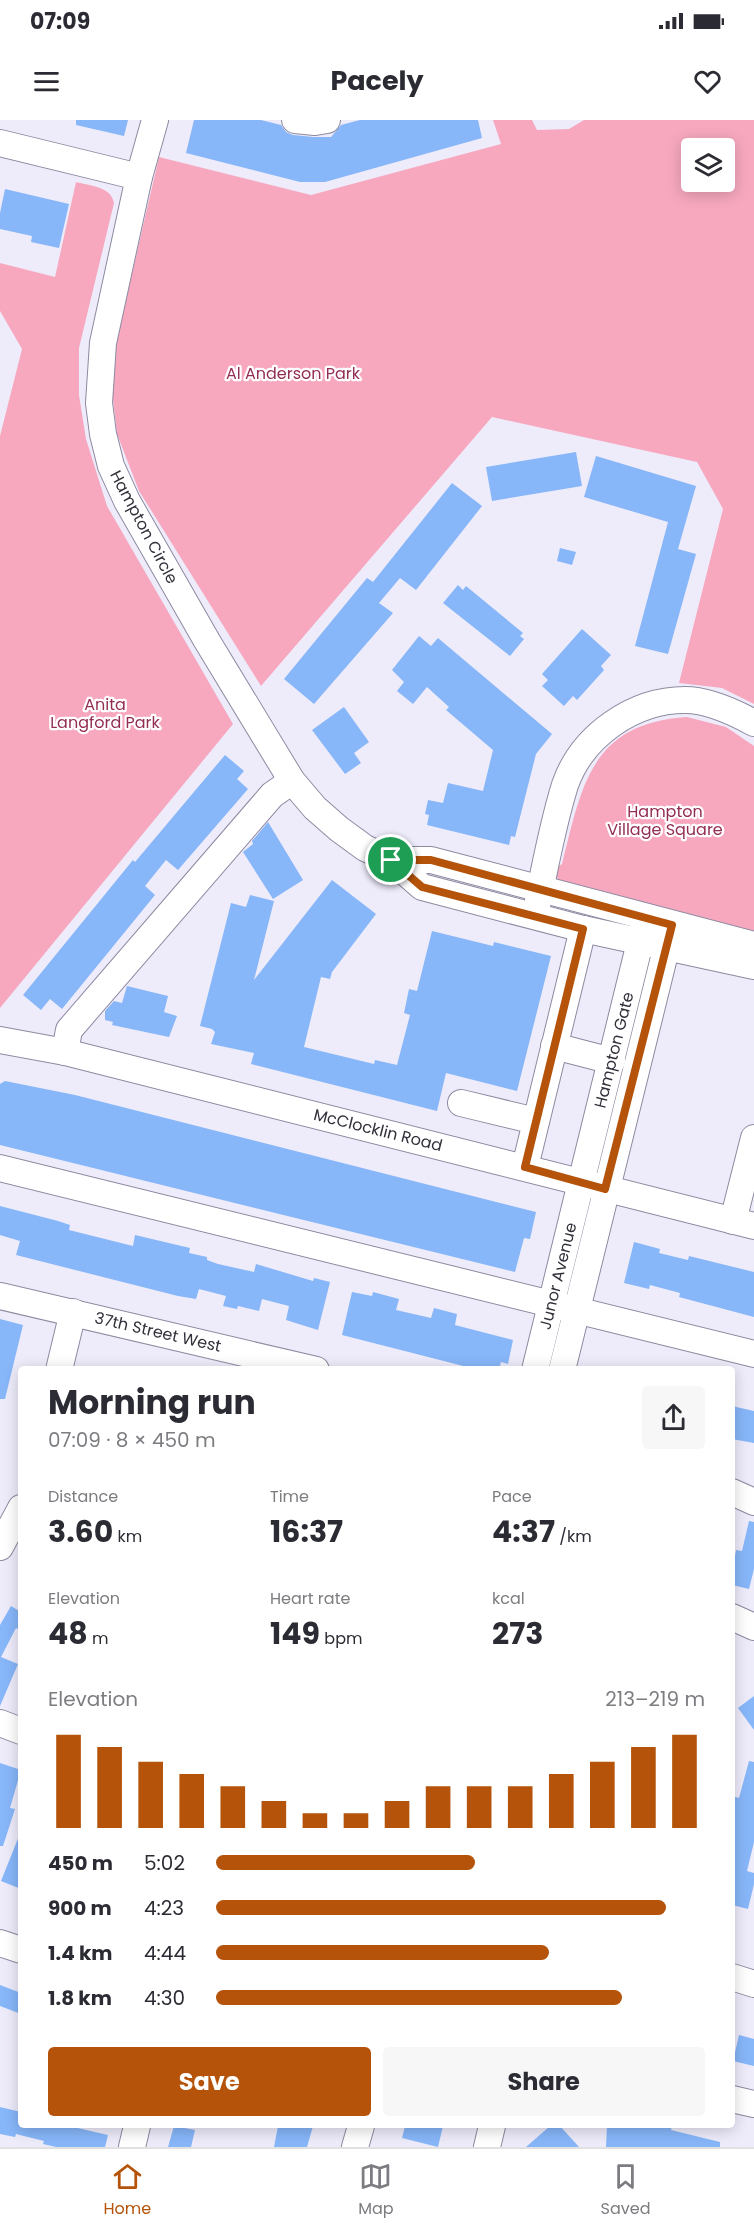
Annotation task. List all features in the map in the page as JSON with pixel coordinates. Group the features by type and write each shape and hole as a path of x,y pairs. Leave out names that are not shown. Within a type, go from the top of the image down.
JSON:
{"street":[{"name":"Hampton Circle","path":"155,120 139,177 99,372 99,404 105,444 111,466 127,501 207,641 292,781 315,808 339,829 365,848 391,860 422,887 583,929 644,930 669,936 754,966"},
{"path":"295,120 315,122 327,120"},
{"path":"0,143 139,177"},
{"path":"535,916 566,784 582,754 603,730 642,707 686,700 734,712 754,723"},
{"path":"65,1052 69,1030 272,795 292,781"},
{"name":"Hampton Circle","path":"391,860 431,860 628,911 644,930"},
{"path":"525,1167 583,929"},
{"name":"Hampton Gate","path":"593,1185 612,1061 644,930"},
{"name":"Hampton Circle","path":"669,936 754,945"},
{"name":"Hampton Gate","path":"593,1185 669,936"},
{"name":"McClocklin Road","path":"0,1040 65,1052 744,1224"},
{"path":"554,1046 612,1061"},
{"path":"461,1103 536,1121"},
{"path":"744,1224 754,1138"},
{"path":"0,1168 754,1354"},
{"name":"Junor Avenue","path":"536,1366 551,1304 593,1185"},
{"name":"Junor Avenue","path":"563,1366 576,1310 593,1185"},
{"name":"37th Street West","path":"0,1296 299,1366"},
{"path":"60,1366 73,1312"},
{"path":"735,1493 754,1502"},
{"path":"0,1547 18,1514"},
{"path":"735,1618 754,1627"},
{"path":"0,1723 18,1730"},
{"path":"0,1943 18,1949"},
{"path":"735,1978 754,1984"},
{"path":"735,2099 754,2104"},
{"path":"132,2147 137,2128"},
{"path":"355,2147 360,2128"},
{"path":"487,2147 492,2128"}],"green space":[{"name":"Al Anderson Park","path":"493,120 532,120 537,130 569,129 584,120 754,120 754,704 722,688 679,683 723,509 697,462 492,417 261,686 139,491 117,434 112,390 115,347 159,157 311,195 501,144"},
{"name":"Anita Langford Park","path":"76,182 104,190 109,193 114,203 79,348 79,395 86,439 107,506 233,724 0,1008 0,436 22,349 0,311 0,263 55,277"},
{"name":"Hampton Village Square","path":"687,717 726,727 754,746 754,932 558,884 556,868 562,864 576,809 596,763 611,745 630,731 655,722"}],"building":[{"path":"76,120 128,120 124,136 76,125"},
{"path":"194,120 261,120 281,125 286,132 293,135 331,137 341,125 360,120 478,120 482,138 325,182 300,182 186,153"},
{"path":"5,189 69,204 59,248 31,242 32,236 0,229 0,213"},
{"path":"576,452 582,486 492,501 486,467"},
{"path":"596,456 696,486 678,549 696,554 668,654 635,646 668,522 584,497"},
{"path":"452,483 482,506 416,590 400,578 379,603 393,613 314,704 284,679 367,578 373,582"},
{"path":"560,548 576,552 572,565 557,561"},
{"path":"458,585 463,590 466,586 523,633 520,636 524,639 510,656 443,603"},
{"path":"582,629 611,655 601,666 604,670 577,700 573,696 564,706 542,686 548,680 542,674"},
{"path":"419,636 431,646 438,638 552,734 536,754 515,837 511,836 509,845 427,825 429,815 425,814 428,800 443,803 448,783 483,791 493,750 446,710 449,707 427,687 413,704 397,691 404,682 392,670"},
{"path":"344,707 369,742 354,753 361,763 345,774 312,730"},
{"path":"225,755 244,771 237,779 248,789 178,870 166,860 145,886 155,895 62,1009 50,999 41,1010 23,995 133,860 135,862"},
{"path":"268,822 303,880 273,899 243,852 253,844 252,841"},
{"path":"332,880 376,914 332,972 330,979 321,977 304,1047 374,1064 375,1060 397,1065 410,1015 404,1013 409,989 417,991 432,931 493,946 494,942 551,956 517,1091 446,1073 437,1111 251,1064 254,1053 211,1044 215,1032 200,1026 231,903 246,907 250,895 274,901 254,980"},
{"path":"127,986 168,996 164,1012 177,1016 169,1037 112,1025 113,1022 105,1020 105,1011 114,1001 122,1003"},
{"path":"5,1081 75,1095 536,1212 530,1239 524,1238 515,1272 0,1145 0,1084"},
{"path":"0,1206 70,1225 69,1230 133,1246 135,1235 190,1248 189,1253 207,1257 207,1260 218,1264 254,1272 256,1264 313,1281 314,1278 330,1282 318,1330 286,1320 289,1306 262,1299 259,1311 238,1306 237,1309 223,1306 226,1296 199,1289 196,1299 178,1296 16,1255 20,1241 0,1235"},
{"path":"634,1242 660,1249 659,1253 688,1260 689,1256 754,1272 754,1317 679,1297 680,1293 650,1285 649,1289 624,1283"},
{"path":"352,1292 372,1296 373,1292 399,1299 396,1310 431,1318 434,1308 457,1314 455,1325 513,1340 508,1364 501,1362 500,1366 463,1366 342,1335"},
{"path":"0,1319 23,1325 5,1399 0,1399"},
{"path":"735,1407 754,1411 754,1443 735,1440"},
{"path":"749,1521 754,1522 754,1569 749,1589 735,1586 736,1550 742,1551"},
{"path":"11,1606 18,1610 18,1629 16,1628 1,1657 18,1664 0,1706 0,1625"},
{"path":"754,1696 754,1730 738,1708"},
{"path":"749,1761 754,1762 754,1842 747,1871 754,1873 754,1884 748,1909 735,1906 735,1797 739,1798"},
{"path":"0,1763 18,1769 18,1780 10,1808 15,1809 3,1846 0,1846"},
{"path":"18,1838 18,1888 1,1881"},
{"path":"0,1985 18,1992 18,2013 0,2006"},
{"path":"739,2035 754,2039 754,2066 735,2061"},
{"path":"0,2107 18,2111 18,2128 78,2128 108,2135 105,2147 56,2147 43,2144 44,2141 16,2134 15,2137 0,2134"},
{"path":"173,2128 195,2130 191,2147 168,2147"},
{"path":"278,2128 312,2128 307,2147 274,2147"},
{"path":"404,2128 443,2128 438,2147 402,2138"},
{"path":"548,2128 562,2128 579,2147 526,2147"},
{"path":"607,2128 672,2128 671,2130 720,2142 720,2147 606,2147"}],"route":[{"path":"391,860 431,860 506,878 540,890 628,911 672,925 605,1189 525,1167 583,929 422,887 391,860"}]}
